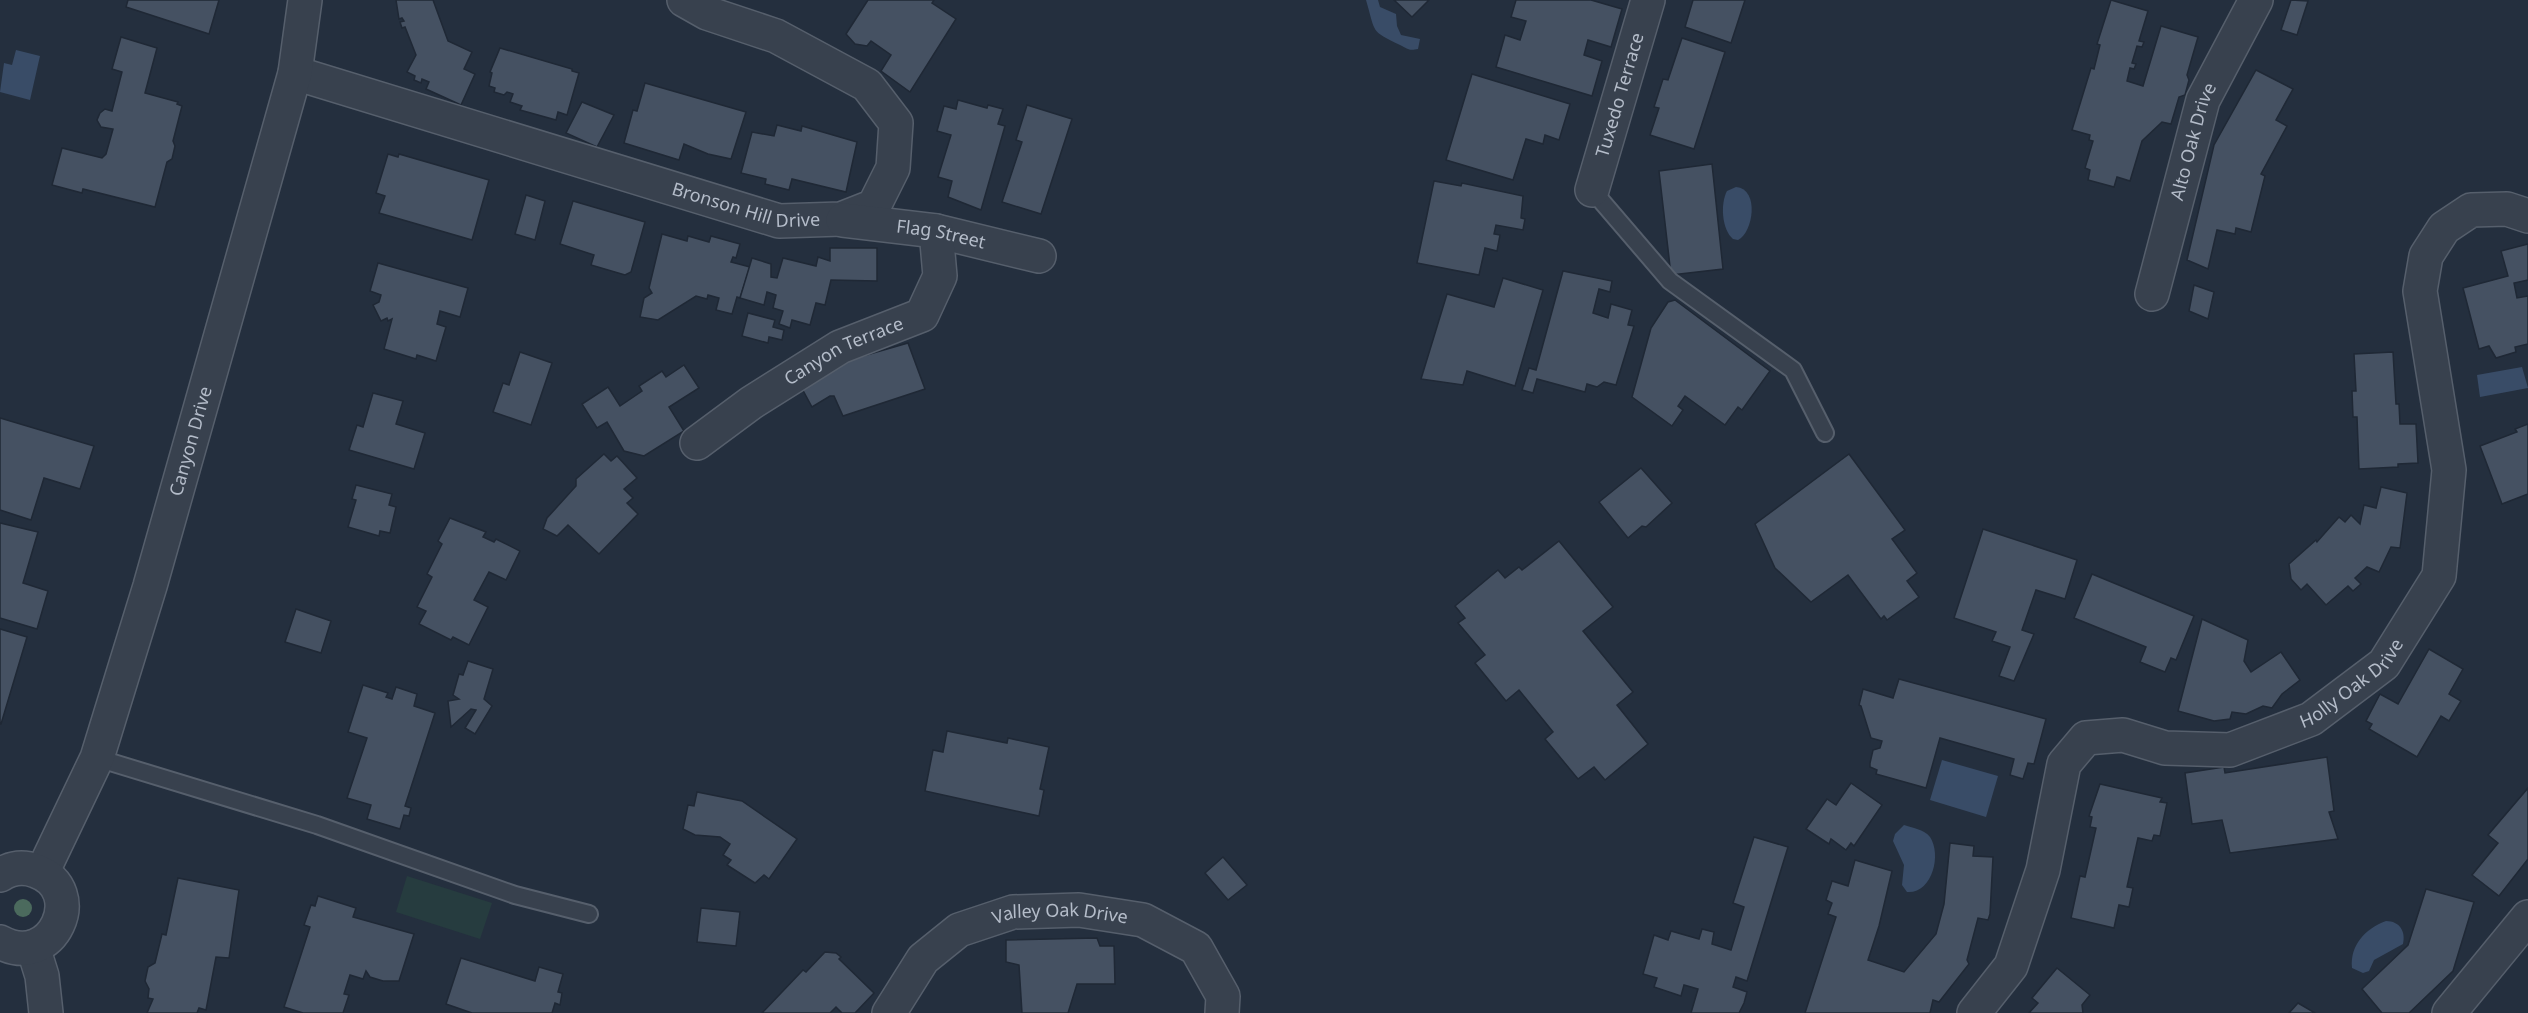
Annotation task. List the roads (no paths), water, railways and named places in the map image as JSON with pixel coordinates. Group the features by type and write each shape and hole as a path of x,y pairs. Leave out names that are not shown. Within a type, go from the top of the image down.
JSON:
{"street":[{"name":"Canyon Drive","path":"42,873 97,758 150,586 295,73 305,0"},
{"name":"Bronson Hill Drive","path":"295,73 779,221 841,219 874,206 893,168 896,123 867,85 776,36 707,13 684,0"},
{"name":"Tuxedo Terrace","path":"1592,190 1648,0"},
{"name":"Alto Oak Drive","path":"2152,294 2203,100 2256,0"},
{"name":"Holly Oak Drive","path":"1974,1013 2011,966 2043,870 2064,764 2086,738 2123,735 2164,748 2230,750 2311,719 2384,664 2439,576 2448,470 2420,291 2426,256 2444,228 2471,210 2507,208 2528,216"},
{"name":"Flag Street","path":"841,219 936,231 1038,256"},
{"name":"Canyon Terrace","path":"697,444 751,403 840,347 922,315 940,276 936,231"},
{"path":"0,875 18,868 42,873 58,890 62,913 53,934 33,947 9,947 0,942"},
{"name":"Valley Oak Drive","path":"889,1013 923,959 959,930 1013,912 1079,910 1143,920 1196,948 1223,996 1222,1013"},
{"path":"2449,1013 2528,917"},
{"path":"33,947 42,976 46,1013"}],"lane":[{"path":"1592,190 1670,281 1793,370 1826,433"},
{"path":"97,758 317,825 515,895 589,914"}],"water":[{"path":"1366,0 1378,0 1380,7 1396,14 1397,26 1401,35 1420,39 1418,49 1407,49 1379,33 1373,25"},
{"path":"16,50 40,56 30,100 0,92 4,63 12,65"},
{"path":"1736,187 1749,195 1752,212 1747,229 1738,240 1733,239 1726,230 1723,210 1727,191"},
{"path":"2522,367 2528,388 2480,397 2477,375"},
{"path":"1942,760 1998,776 1986,817 1930,800"},
{"path":"1904,825 1927,834 1935,853 1935,863 1928,880 1916,891 1907,892 1902,885 1904,865 1893,841 1895,834"},
{"path":"2391,921 2401,928 2404,935 2403,944 2374,960 2369,971 2363,973 2352,968 2354,952 2360,939 2372,928"}]}
